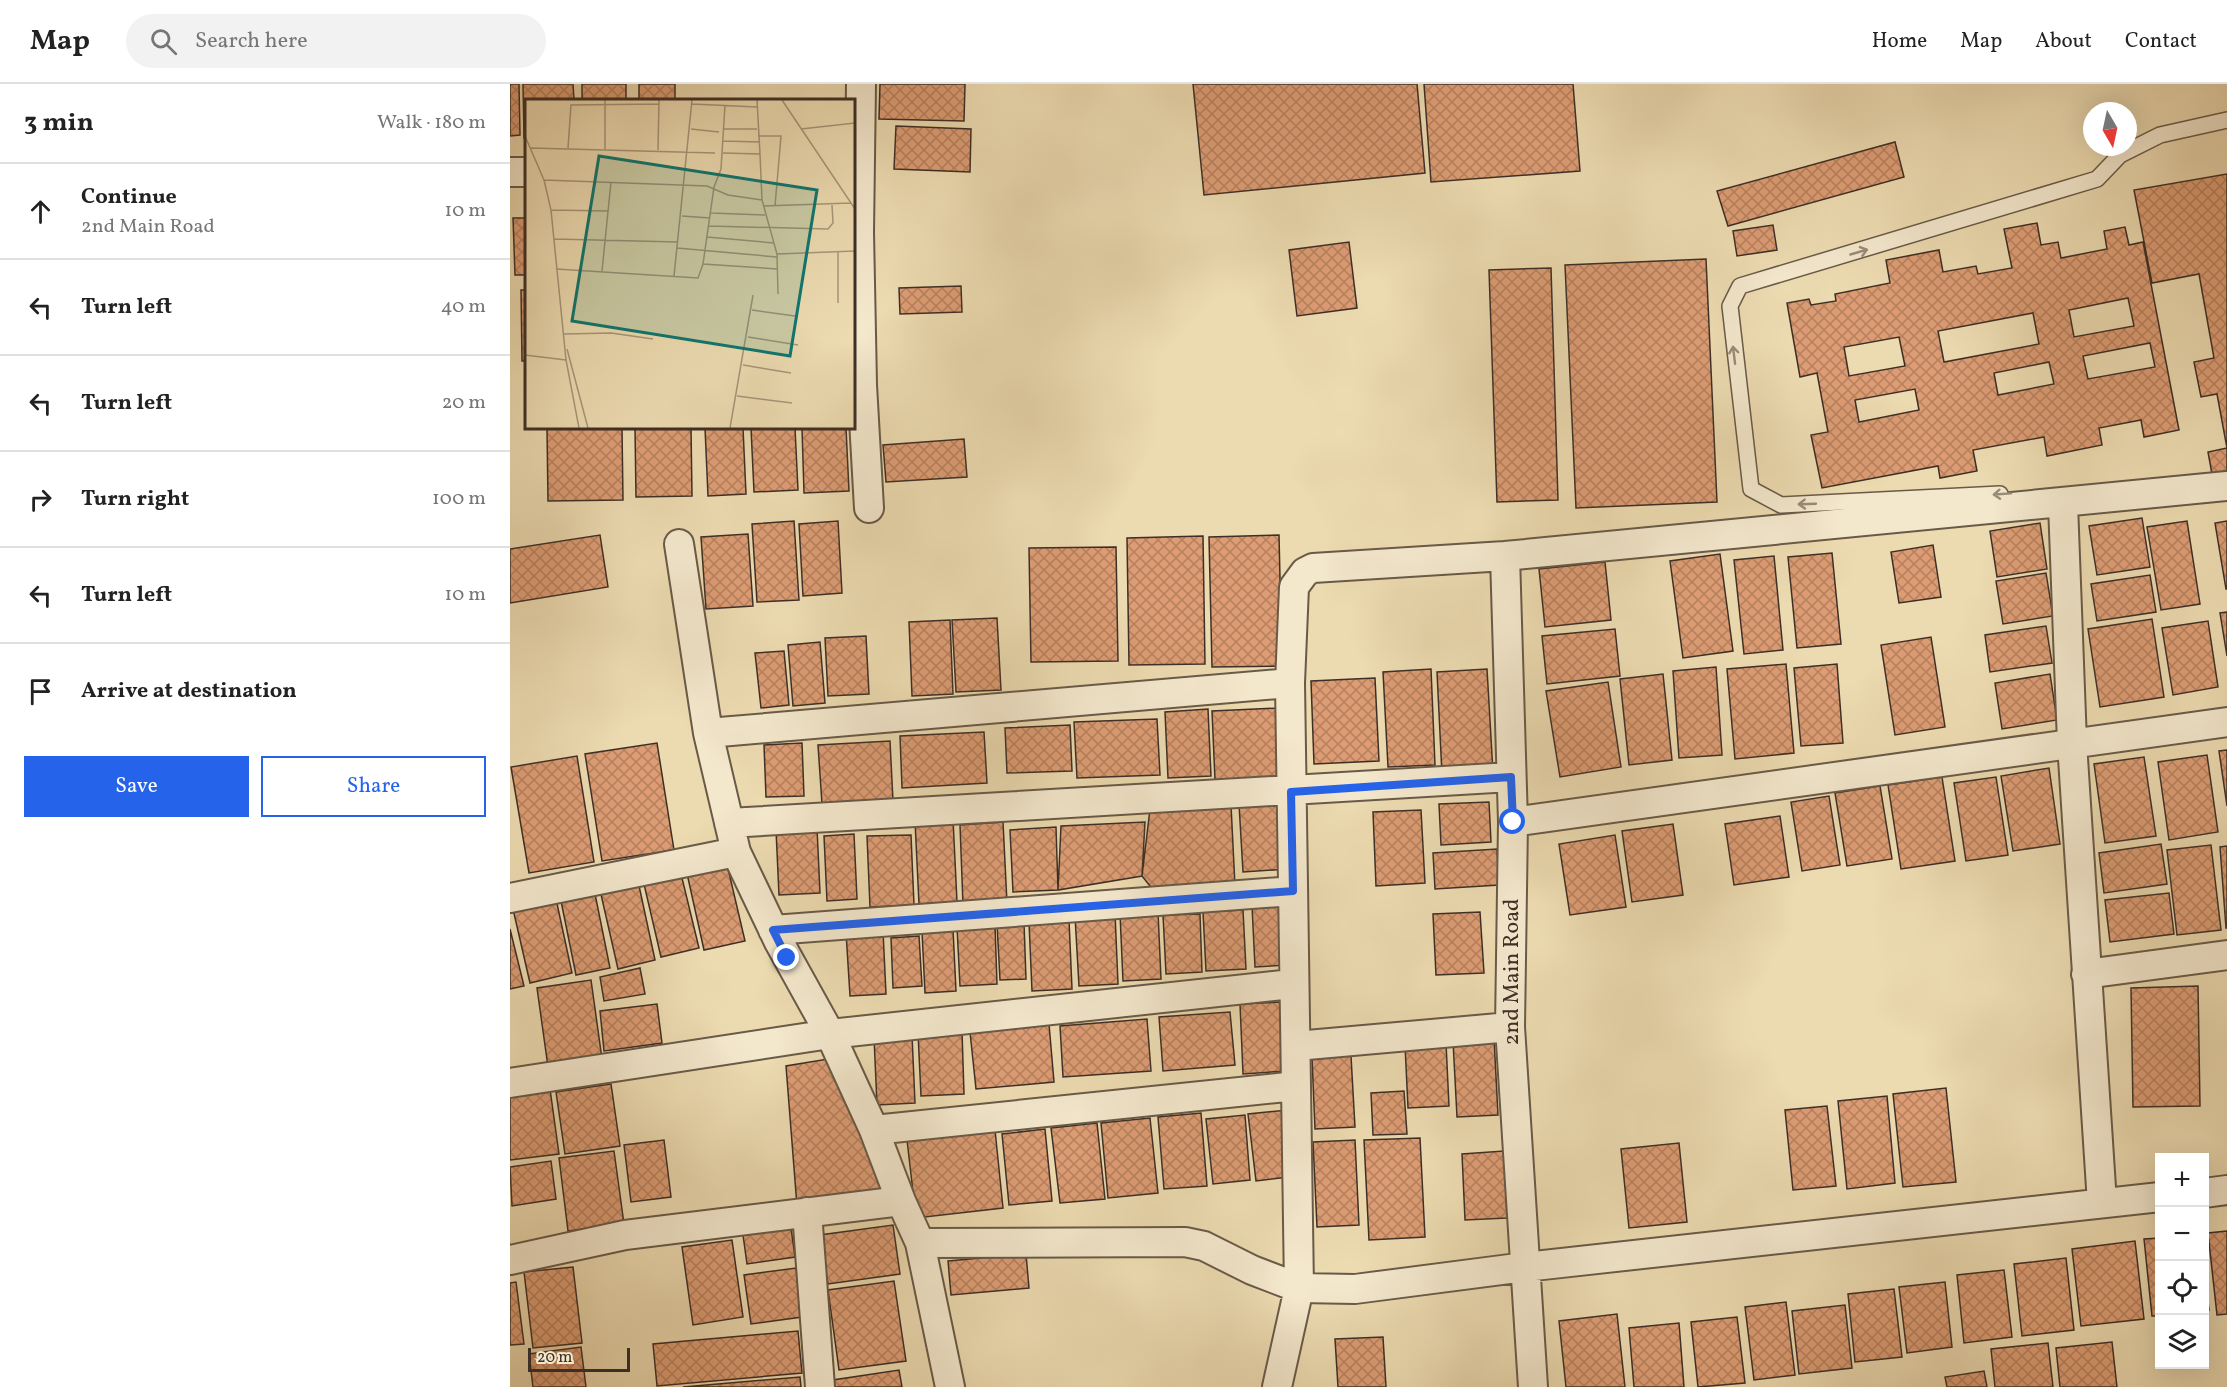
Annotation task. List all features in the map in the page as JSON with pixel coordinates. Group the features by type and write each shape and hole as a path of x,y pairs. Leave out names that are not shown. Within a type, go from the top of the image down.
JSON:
{"street":[{"path":"861,84 857,174 858,385 869,507"},
{"path":"1277,1387 1299,1288 1296,1046 1292,984 1290,683 1294,587 1305,572 1322,566 1505,556 2063,504 2227,486"},
{"path":"2063,504 2072,743 2102,1203"},
{"path":"679,544 708,733 736,852 773,930 830,1034 874,1130 920,1243 950,1387"},
{"name":"2nd Main Road","path":"1505,556 1513,822 1510,1028 1533,1387"},
{"path":"708,733 1290,683"},
{"path":"1513,822 2227,722"},
{"path":"729,823 1291,792 1511,777"},
{"path":"510,898 736,852"},
{"path":"773,930 1293,891"},
{"path":"2086,974 2227,955"},
{"path":"510,1083 830,1034 1292,984"},
{"path":"1296,1046 1510,1028"},
{"path":"874,1130 1296,1086"},
{"path":"2209,1192 2227,1190"},
{"path":"920,1243 1185,1242 1204,1246 1252,1270 1299,1288 1355,1289 1525,1267 2155,1198"},
{"path":"510,1260 625,1235 901,1201"},
{"path":"807,1212 820,1387"}],"lane":[{"path":"2227,120 2160,135 2120,155 2097,179 1740,286 1730,306 1751,489 1781,505 2153,485 2227,473"}],"building":[{"path":"510,84 519,84 520,135 510,136"},
{"path":"523,84 573,84 574,99 525,99 524,138"},
{"path":"582,84 626,84 626,99 582,99"},
{"path":"639,84 675,84 675,99 639,99"},
{"path":"880,84 965,84 964,121 879,119"},
{"path":"1193,84 1417,84 1425,173 1204,195"},
{"path":"1424,84 1573,84 1580,171 1431,182"},
{"path":"896,126 971,129 970,172 894,169"},
{"path":"1895,142 1904,177 1728,226 1717,191"},
{"path":"2227,174 2227,448 2217,394 2201,397 2194,362 2214,358 2199,274 2152,283 2134,190"},
{"path":"513,218 525,218 525,275 515,275"},
{"path":"2037,223 2041,245 2058,242 2061,258 2107,249 2104,231 2125,227 2129,245 2143,242 2179,430 2144,437 2141,420 2099,428 2102,445 2047,456 2044,437 1973,450 1977,471 1940,478 1938,466 1822,488 1811,435 1828,432 1817,373 1800,377 1787,303 1809,299 1811,305 1836,301 1835,294 1890,283 1886,260 1939,250 1943,272 1976,266 1978,274 2012,268 2004,229","holes":["2128,298 2134,326 2074,337 2069,310","2033,313 2039,344 1944,362 1938,331","1899,337 1905,366 1849,376 1844,347","2150,343 2155,367 2088,379 2083,356","2049,362 2054,384 1998,395 1994,373","1915,389 1919,410 1859,422 1855,400"]},
{"path":"1773,225 1777,250 1737,256 1733,231"},
{"path":"1349,242 1357,308 1297,316 1289,250"},
{"path":"1706,259 1717,502 1576,508 1565,265"},
{"path":"1551,268 1558,500 1497,502 1489,270"},
{"path":"961,286 962,312 900,314 899,288"},
{"path":"521,290 525,290 525,361 522,361"},
{"path":"547,429 622,429 623,500 548,501"},
{"path":"635,429 691,429 692,496 636,497"},
{"path":"705,429 743,429 746,494 708,496"},
{"path":"751,429 795,429 798,490 754,492"},
{"path":"802,429 846,429 849,491 804,493"},
{"path":"964,439 967,477 886,482 883,445"},
{"path":"2227,448 2227,471 2212,474 2208,452"},
{"path":"2142,518 2150,567 2097,575 2089,526"},
{"path":"794,521 799,600 757,602 752,524"},
{"path":"838,521 842,593 803,596 799,524"},
{"path":"2187,521 2200,604 2161,610 2147,527"},
{"path":"2227,521 2227,589 2226,589 2215,523"},
{"path":"2040,523 2047,569 1997,577 1990,531"},
{"path":"748,534 753,606 706,609 701,537"},
{"path":"600,535 608,587 510,603 510,549"},
{"path":"1279,535 1282,666 1212,667 1209,537"},
{"path":"1203,536 1205,664 1129,665 1127,538"},
{"path":"1933,545 1941,597 1899,603 1891,552"},
{"path":"1116,547 1118,661 1031,662 1029,548"},
{"path":"1832,553 1841,644 1797,648 1788,557"},
{"path":"1720,554 1733,651 1683,658 1670,561"},
{"path":"1774,556 1783,650 1744,654 1734,560"},
{"path":"1605,562 1611,620 1545,627 1539,569"},
{"path":"2046,573 2053,616 2003,624 1996,581"},
{"path":"2150,575 2156,612 2097,621 2091,584"},
{"path":"2227,612 2227,656 2220,613"},
{"path":"997,618 1001,690 956,692 952,620"},
{"path":"2152,619 2164,697 2100,707 2088,629"},
{"path":"950,620 953,694 912,696 909,622"},
{"path":"2208,621 2218,687 2173,695 2162,628"},
{"path":"2046,626 2052,663 1990,672 1985,635"},
{"path":"1615,629 1620,676 1547,684 1542,636"},
{"path":"866,636 869,694 828,696 825,638"},
{"path":"1931,637 1945,727 1895,735 1881,645"},
{"path":"820,642 825,703 793,706 788,645"},
{"path":"784,651 789,705 761,708 755,653"},
{"path":"1786,664 1794,753 1735,759 1727,669"},
{"path":"1837,664 1843,743 1801,746 1794,668"},
{"path":"1716,667 1722,755 1679,758 1673,671"},
{"path":"1431,669 1435,765 1388,767 1383,672"},
{"path":"1487,669 1493,772 1442,775 1437,672"},
{"path":"1663,674 1672,760 1629,765 1620,679"},
{"path":"2050,674 2057,720 2002,729 1995,683"},
{"path":"1375,678 1379,761 1314,764 1311,681"},
{"path":"1608,682 1621,767 1560,777 1546,691"},
{"path":"1279,708 1282,776 1215,780 1212,711"},
{"path":"1208,709 1211,776 1168,778 1165,712"},
{"path":"1157,719 1160,775 1077,778 1074,722"},
{"path":"1070,725 1072,771 1007,773 1005,728"},
{"path":"984,732 987,783 902,788 900,736"},
{"path":"890,741 893,801 822,804 818,745"},
{"path":"657,743 674,850 602,861 585,754"},
{"path":"802,743 804,796 766,797 764,745"},
{"path":"2227,750 2227,806 2219,751"},
{"path":"2207,755 2218,832 2169,840 2158,762"},
{"path":"577,756 594,862 529,873 511,767"},
{"path":"2144,757 2156,836 2105,843 2094,764"},
{"path":"2049,768 2060,844 2013,851 2001,776"},
{"path":"1942,777 1955,861 1901,869 1888,785"},
{"path":"1996,777 2008,855 1966,861 1954,783"},
{"path":"1880,786 1892,859 1847,866 1835,793"},
{"path":"1829,796 1840,865 1802,871 1791,802"},
{"path":"1285,802 1289,869 1243,872 1239,804"},
{"path":"1489,802 1491,842 1441,845 1439,804"},
{"path":"1231,805 1235,886 1154,891 1142,876 1150,809"},
{"path":"1421,810 1425,883 1376,886 1373,812"},
{"path":"1780,816 1789,877 1734,885 1725,824"},
{"path":"953,819 957,902 919,904 915,821"},
{"path":"1003,822 1007,903 963,905 960,825"},
{"path":"1145,822 1142,876 1058,890 1061,826"},
{"path":"1673,824 1683,895 1632,902 1622,831"},
{"path":"1056,827 1058,890 1013,892 1010,830"},
{"path":"817,828 820,893 779,895 776,830"},
{"path":"854,834 857,899 827,901 824,836"},
{"path":"911,835 914,905 870,907 867,836"},
{"path":"1615,835 1626,907 1570,915 1559,844"},
{"path":"2161,844 2167,884 2104,893 2099,853"},
{"path":"2211,845 2221,930 2177,935 2167,850"},
{"path":"2227,846 2227,928 2226,928 2220,847"},
{"path":"1497,849 1499,885 1435,889 1433,853"},
{"path":"726,860 745,941 704,950 686,869"},
{"path":"681,874 699,948 661,957 644,884"},
{"path":"638,881 655,960 618,969 600,890"},
{"path":"594,889 610,968 576,975 560,896"},
{"path":"2169,893 2174,934 2110,942 2105,900"},
{"path":"556,899 572,973 530,983 513,909"},
{"path":"1284,904 1287,965 1255,967 1252,906"},
{"path":"1243,910 1246,969 1206,971 1203,912"},
{"path":"1158,912 1161,979 1123,981 1120,914"},
{"path":"1480,912 1484,973 1436,975 1433,914"},
{"path":"1115,913 1118,984 1079,986 1075,916"},
{"path":"1200,914 1202,972 1166,974 1163,915"},
{"path":"1069,920 1072,989 1032,991 1029,922"},
{"path":"1024,923 1026,979 1000,980 997,924"},
{"path":"995,925 997,984 960,986 957,927"},
{"path":"510,929 524,986 510,989"},
{"path":"953,929 956,991 925,993 922,931"},
{"path":"883,931 886,994 850,996 846,932"},
{"path":"919,936 922,986 893,988 891,938"},
{"path":"640,968 645,994 604,1001 600,977"},
{"path":"591,980 603,1066 549,1074 537,988"},
{"path":"2198,986 2200,1106 2133,1107 2131,988"},
{"path":"1283,1002 1286,1071 1243,1074 1240,1004"},
{"path":"657,1004 662,1043 604,1051 600,1011"},
{"path":"1230,1012 1235,1065 1163,1071 1159,1017"},
{"path":"1147,1019 1151,1071 1063,1077 1060,1026"},
{"path":"1049,1024 1054,1082 976,1089 970,1032"},
{"path":"962,1031 964,1094 921,1096 918,1033"},
{"path":"912,1035 915,1103 877,1105 874,1037"},
{"path":"1494,1038 1498,1115 1457,1117 1453,1041"},
{"path":"1446,1043 1449,1106 1408,1108 1405,1045"},
{"path":"1351,1056 1355,1127 1315,1129 1312,1058"},
{"path":"828,1059 886,1188 797,1206 786,1066"},
{"path":"611,1084 620,1146 565,1154 556,1092"},
{"path":"1946,1088 1956,1182 1903,1187 1893,1094"},
{"path":"550,1089 559,1154 510,1160 510,1094"},
{"path":"1404,1091 1407,1134 1373,1135 1371,1093"},
{"path":"1887,1096 1895,1183 1847,1189 1838,1101"},
{"path":"1827,1106 1836,1186 1793,1190 1785,1110"},
{"path":"1288,1110 1296,1176 1256,1181 1248,1114"},
{"path":"1201,1113 1207,1186 1164,1189 1158,1117"},
{"path":"1245,1115 1250,1180 1213,1184 1206,1119"},
{"path":"1150,1118 1158,1193 1108,1198 1101,1123"},
{"path":"1097,1123 1105,1199 1060,1203 1051,1128"},
{"path":"1045,1129 1052,1201 1009,1205 1002,1134"},
{"path":"995,1130 1003,1208 916,1218 907,1140"},
{"path":"1420,1138 1425,1237 1369,1240 1364,1140"},
{"path":"664,1140 671,1197 631,1202 624,1145"},
{"path":"1355,1140 1359,1225 1317,1227 1313,1142"},
{"path":"1679,1143 1687,1222 1629,1228 1621,1149"},
{"path":"614,1151 624,1224 568,1231 559,1158"},
{"path":"1504,1151 1507,1218 1465,1220 1462,1154"},
{"path":"551,1161 556,1199 512,1206 510,1167"},
{"path":"893,1225 900,1274 828,1284 820,1235"},
{"path":"791,1228 795,1257 747,1264 743,1235"},
{"path":"2227,1231 2227,1314 2217,1315 2209,1233"},
{"path":"2155,1238 2155,1316 2152,1316 2144,1239"},
{"path":"732,1240 743,1317 693,1325 682,1247"},
{"path":"2135,1241 2144,1319 2081,1326 2072,1249"},
{"path":"1026,1254 1029,1288 951,1295 948,1261"},
{"path":"2066,1258 2074,1330 2022,1336 2014,1264"},
{"path":"573,1267 582,1343 533,1348 524,1272"},
{"path":"796,1268 802,1317 751,1324 744,1275"},
{"path":"2004,1270 2012,1337 1964,1343 1957,1275"},
{"path":"894,1281 906,1361 839,1370 828,1290"},
{"path":"516,1282 524,1344 510,1345 510,1283"},
{"path":"1945,1282 1952,1347 1907,1353 1899,1287"},
{"path":"1894,1289 1902,1357 1855,1362 1848,1294"},
{"path":"1786,1302 1795,1375 1754,1380 1745,1307"},
{"path":"1845,1305 1852,1368 1799,1374 1792,1311"},
{"path":"1617,1314 1625,1387 1566,1387 1559,1321"},
{"path":"1737,1317 1745,1383 1698,1387 1691,1322"},
{"path":"1679,1323 1684,1387 1634,1387 1629,1328"},
{"path":"798,1331 802,1373 657,1386 653,1344"},
{"path":"1383,1337 1386,1387 1338,1387 1335,1339"},
{"path":"2112,1342 2117,1387 2060,1387 2056,1348"},
{"path":"2048,1343 2053,1387 1995,1387 1991,1349"},
{"path":"581,1347 586,1387 533,1387 529,1354"},
{"path":"899,1370 902,1387 834,1387 833,1380"},
{"path":"1984,1371 1987,1387 1947,1387 1945,1377"},
{"path":"800,1377 801,1387 683,1387"}],"route":[{"path":"787,958 773,930 1293,891 1291,792 1511,777 1513,822"}]}
